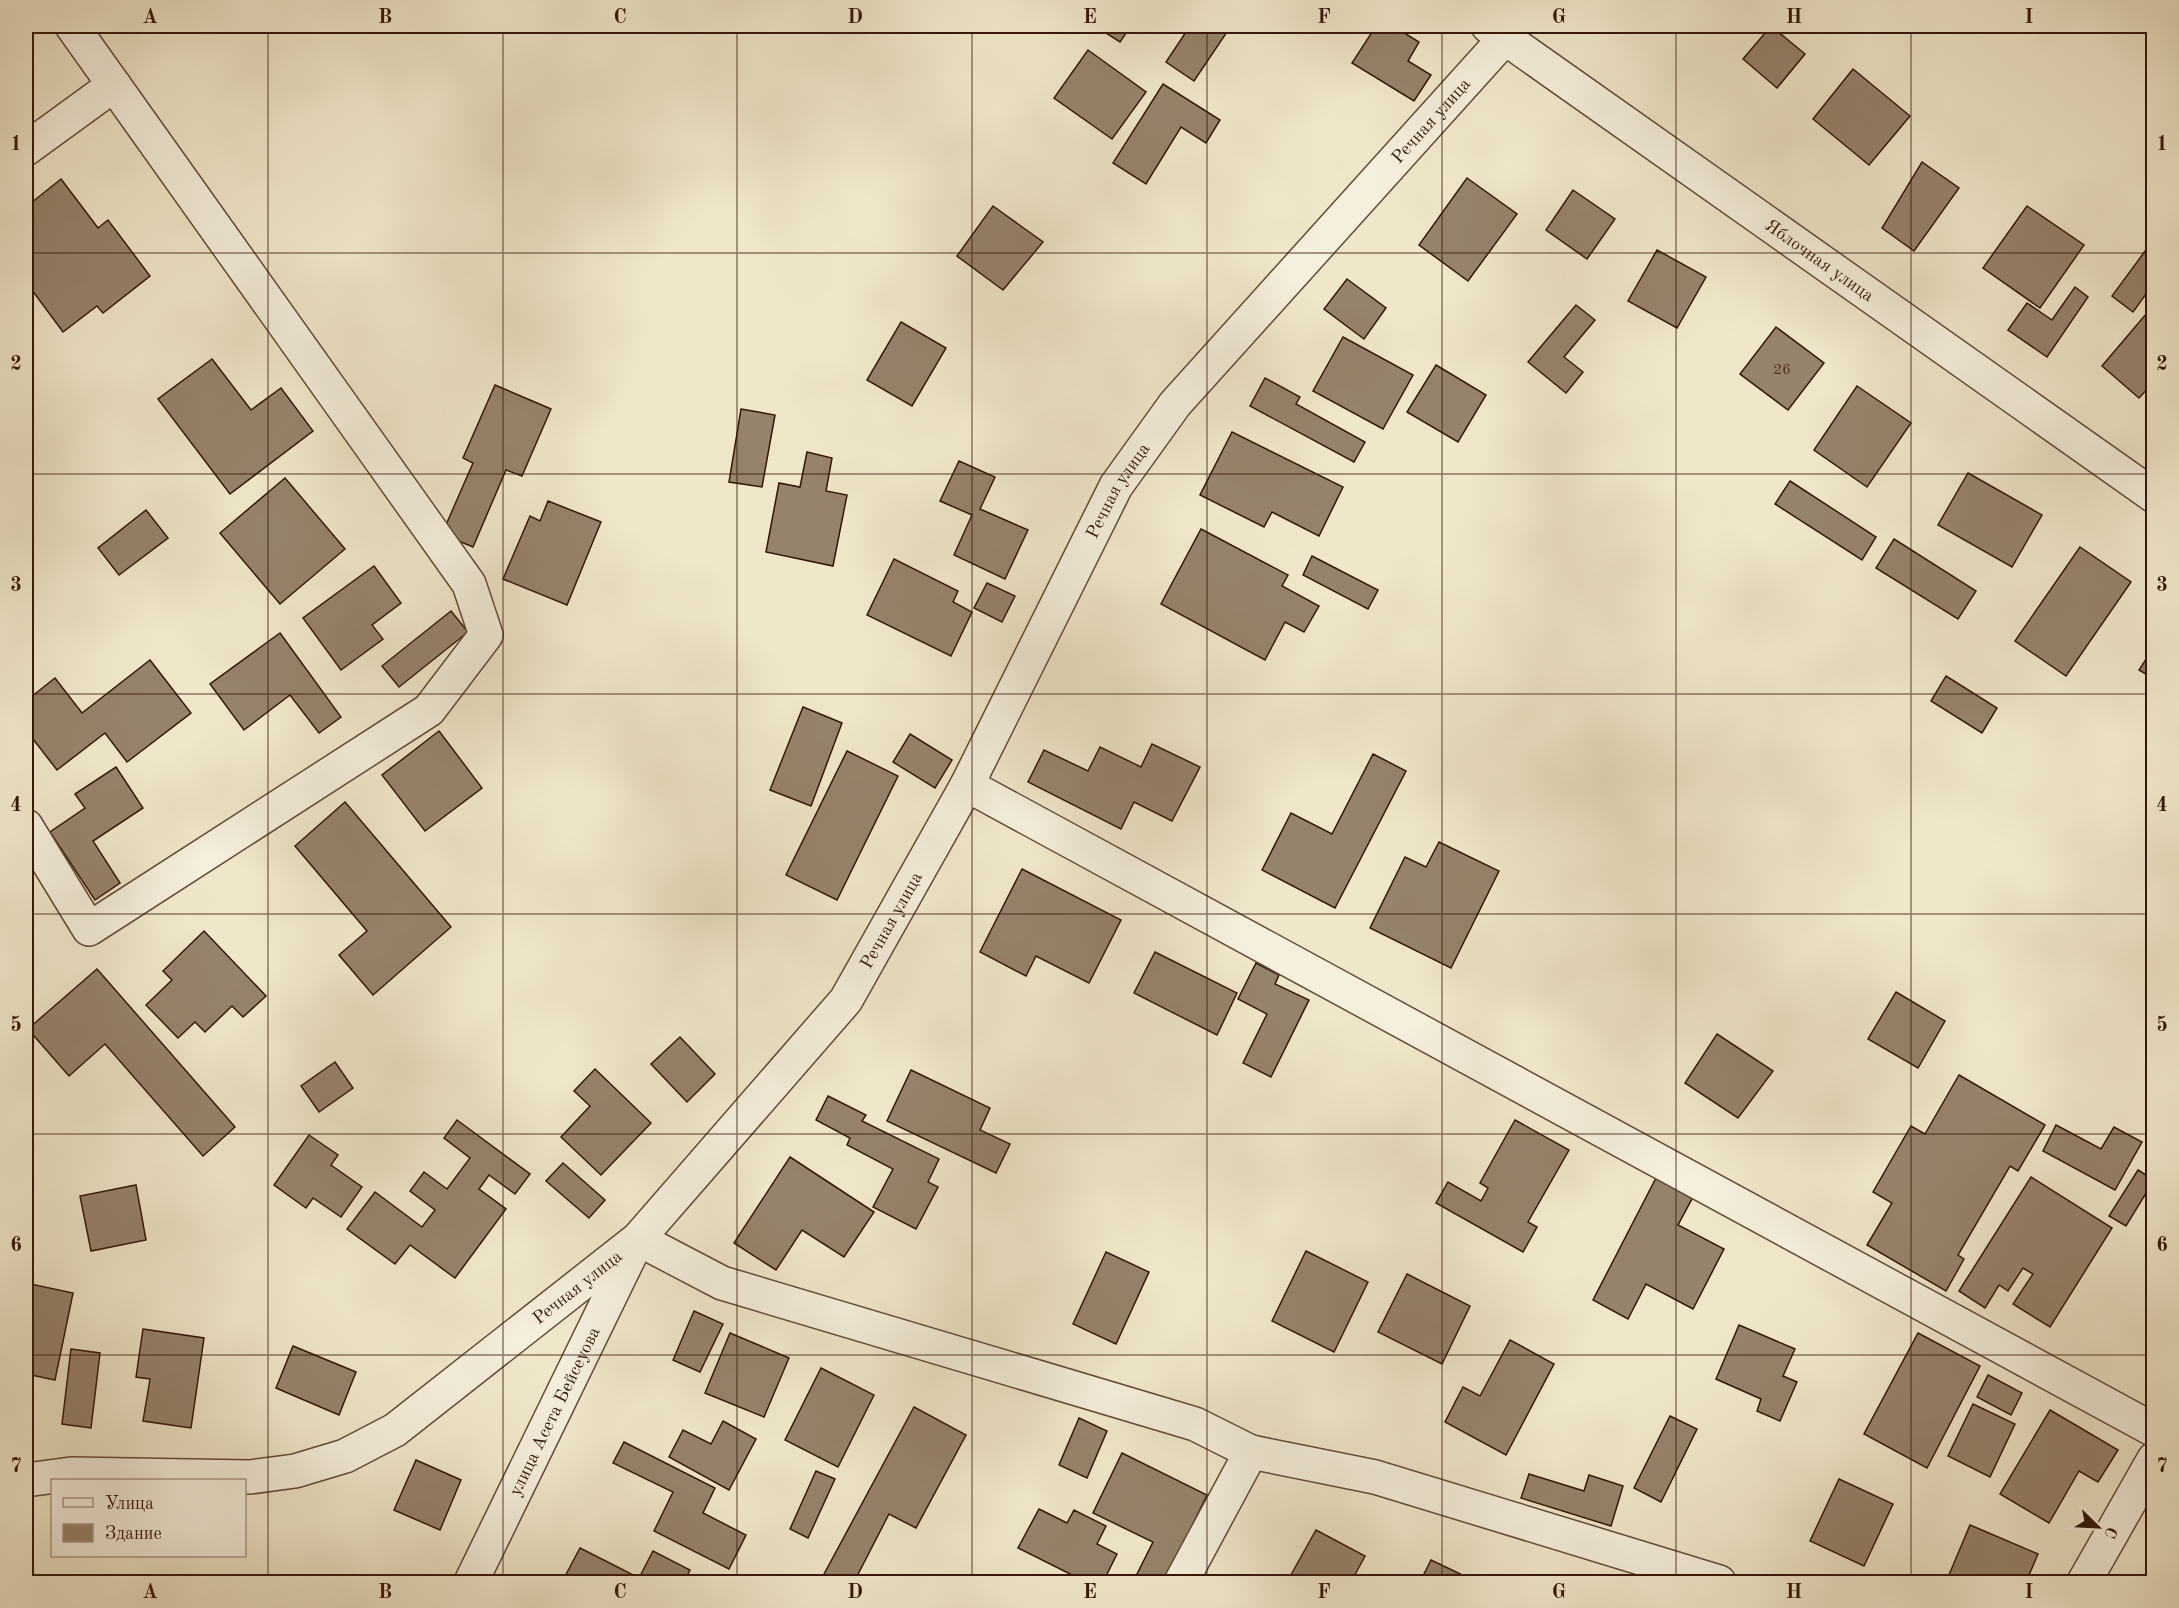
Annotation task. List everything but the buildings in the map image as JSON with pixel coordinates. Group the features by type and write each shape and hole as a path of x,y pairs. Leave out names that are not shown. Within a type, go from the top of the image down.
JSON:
{"street":[{"path":"26,826 89,929 429,710 486,635 469,584 72,26"},
{"name":"Яблочная улица","path":"1502,30 2154,496"},
{"name":"Речная улица","path":"26,1480 71,1474 250,1477 295,1472 345,1456 395,1430 638,1239 846,1000 967,785 1116,486 1175,404 1502,30"},
{"path":"26,149 114,85"},
{"path":"967,785 2154,1430"},
{"path":"638,1239 722,1283 1195,1424 1251,1452 1375,1477 1719,1582"},
{"name":"улица Асета Бейсеуова","path":"471,1582 638,1239"},
{"path":"1180,1582 1251,1452"},
{"path":"2084,1582 2154,1459"},
{"path":"26,1460 71,1474"}]}
